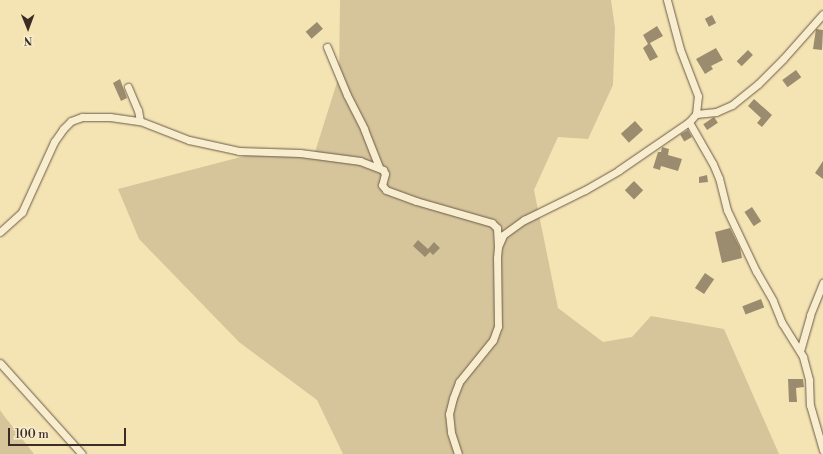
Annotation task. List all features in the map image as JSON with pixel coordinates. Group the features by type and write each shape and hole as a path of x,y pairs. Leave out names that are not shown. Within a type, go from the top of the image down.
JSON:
{"street":[{"path":"498,247 503,235 511,227 619,170 689,122 696,114 698,96 680,49 667,0"},
{"path":"696,114 716,112 732,105 758,84 783,59 823,14"},
{"path":"327,47 347,95 364,129 379,167 385,174 382,185 386,190 416,202 492,222 497,228 498,326 493,340 459,382 453,398 449,414 451,432 458,454"},
{"path":"128,87 138,110 140,121"},
{"path":"0,232 22,212 54,142 62,129 71,121 82,117 110,117 140,121 189,140 239,151 300,152 360,161 379,167"},
{"path":"689,122 713,164 719,178 727,210 756,271 773,301 782,323 800,351 808,376 809,399 823,450"},
{"path":"800,351 810,315 823,282"},
{"path":"0,363 82,454"}],"shaded area":[{"path":"340,0 611,0 615,28 613,85 588,139 558,137 534,190 558,308 603,342 632,337 651,316 724,329 779,454 343,454 317,400 239,342 139,239 118,189 256,153 314,155 339,76"},
{"path":"0,410 5,417 34,454 0,454"}],"building":[{"path":"712,15 716,23 709,27 705,19"},
{"path":"317,22 323,29 312,39 306,32"},
{"path":"657,26 663,36 650,43 658,57 650,61 643,48 648,44 643,35"},
{"path":"816,29 823,30 822,50 813,49"},
{"path":"716,48 723,60 711,66 713,69 705,74 696,59"},
{"path":"748,50 753,55 742,66 737,61"},
{"path":"796,70 801,77 788,87 782,80"},
{"path":"120,79 127,98 121,101 113,83"},
{"path":"754,99 772,115 762,127 757,123 761,118 748,106"},
{"path":"714,117 718,123 707,130 703,124"},
{"path":"635,121 643,130 629,143 621,134"},
{"path":"688,130 692,137 684,141 680,134"},
{"path":"662,147 669,149 668,155 682,159 678,171 661,166 660,170 653,168 658,152 661,152"},
{"path":"823,161 823,179 815,173"},
{"path":"707,175 708,182 699,183 699,177"},
{"path":"634,181 643,190 634,199 625,190"},
{"path":"752,207 761,221 754,226 744,212"},
{"path":"730,228 740,248 742,258 722,263 715,232"},
{"path":"418,240 428,249 434,242 440,248 433,255 430,252 425,257 413,246"},
{"path":"705,273 714,279 704,294 695,288"},
{"path":"761,299 764,307 746,315 742,306"},
{"path":"788,379 803,379 804,387 796,388 797,402 789,402"}]}
